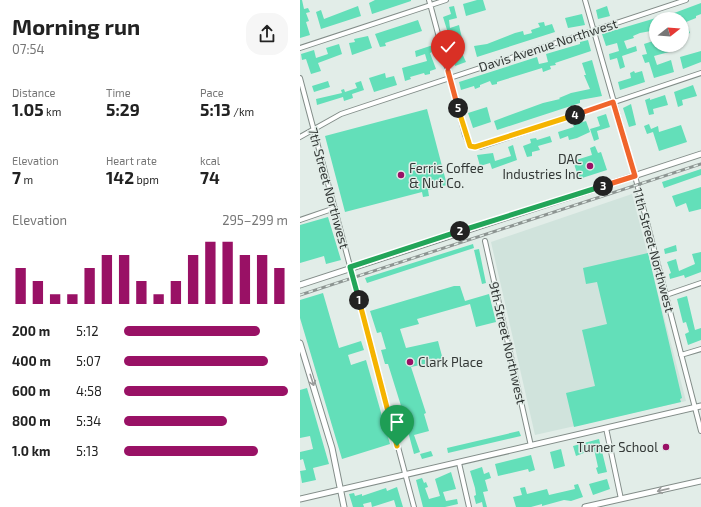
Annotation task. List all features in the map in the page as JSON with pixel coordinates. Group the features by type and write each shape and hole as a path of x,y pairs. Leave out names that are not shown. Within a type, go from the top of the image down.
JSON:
{"street":[{"path":"429,0 467,141 470,146 473,147 480,147 701,73"},
{"path":"300,48 446,0"},
{"name":"11th Street Northwest","path":"585,0 635,176 681,355 698,407 701,431"},
{"name":"Davis Avenue Northwest","path":"300,137 313,128 341,114 686,0"},
{"name":"7th Street Northwest","path":"300,78 414,507"},
{"path":"300,285 350,267 701,154"},
{"path":"300,220 335,208"},
{"name":"9th Street Northwest","path":"485,241 531,446"},
{"path":"666,295 701,283"},
{"path":"300,343 324,420 344,507"},
{"path":"681,355 701,349"},
{"path":"300,499 698,407"},
{"path":"606,428 621,499"},
{"path":"459,463 469,507"},
{"path":"585,507 701,481"}],"shaded area":[{"path":"632,194 686,401 535,435 491,242"}],"building":[{"path":"300,0 302,0 304,9 308,8 310,12 306,13 309,21 306,22 310,35 300,38"},
{"path":"375,0 411,1 372,14 369,3"},
{"path":"483,0 486,10 466,16 463,4"},
{"path":"701,3 701,14 689,21 689,12 677,12"},
{"path":"358,6 361,16 321,29 316,12 321,10 324,19"},
{"path":"454,6 457,18 449,20 450,28 459,25 463,43 452,46 443,17 451,14 449,7"},
{"path":"607,6 610,16 598,19 596,10"},
{"path":"582,14 585,25 568,28 565,18"},
{"path":"418,20 422,31 385,43 386,46 380,47 375,34"},
{"path":"649,20 649,31 640,33 633,36 634,38 624,41 627,49 636,46 637,51 622,56 625,67 620,69 617,58 610,60 609,54 619,51 617,43 606,46 602,34"},
{"path":"544,22 545,26 552,24 555,32 477,57 474,46 487,44 523,31 524,35 532,33 531,30 540,27 538,23"},
{"path":"368,36 372,48 352,55 349,43 355,42 354,39"},
{"path":"588,40 591,51 555,63 556,65 550,66 551,69 543,72 542,68 497,82 497,84 492,85 490,81 475,89 474,86 461,90 459,82 537,57 539,64 548,62 546,54 580,44 580,42"},
{"path":"649,42 649,52 669,52 654,56 657,65 671,60 674,72 654,78 649,62 645,63 642,55 647,54 644,44"},
{"path":"339,44 342,54 318,63 321,71 311,74 306,59 302,60 301,54 314,50 316,58 328,54 326,48"},
{"path":"433,45 435,51 430,53 436,69 430,71 430,74 425,75 424,73 410,77 411,79 405,81 402,68 427,61 425,54 416,57 415,51"},
{"path":"461,51 466,62 455,66 451,54"},
{"path":"701,51 701,62 683,69 680,57"},
{"path":"592,60 602,96 580,100 580,103 497,130 494,121 543,103 560,99 559,98 571,93 590,89 584,75 586,75 582,63"},
{"path":"634,71 635,73 642,71 645,82 620,90 618,82 631,78 630,73"},
{"path":"385,73 386,78 394,76 397,85 374,92 369,78"},
{"path":"328,81 330,87 314,92 312,86"},
{"path":"361,81 364,90 352,94 353,98 344,101 343,97 317,105 316,99 342,93 341,90 344,89 345,92 357,88 355,83"},
{"path":"693,85 697,96 682,100 683,105 678,107 674,92"},
{"path":"665,95 668,105 653,109 654,114 649,115 645,100 650,98 650,100"},
{"path":"631,104 636,125 629,127 623,108"},
{"path":"487,107 491,122 473,128 468,113"},
{"path":"427,109 447,185 428,190 429,196 423,197 422,192 345,212 325,136"},
{"path":"606,114 610,127 597,131 599,139 594,141 590,129 600,126 597,117"},
{"path":"586,121 590,132 569,140 568,136 560,139 558,132"},
{"path":"649,124 651,129 658,126 659,132 681,125 687,142 659,151 653,132 647,134 644,126"},
{"path":"550,136 552,142 538,146 540,150 532,152 532,156 527,157 523,146 531,143 530,139 536,138 537,140"},
{"path":"513,145 517,160 492,169 490,163 480,166 477,155 493,153 495,161 511,156 508,147"},
{"name":"DAC Industries Inc","path":"595,146 598,153 601,152 607,170 579,179 573,161 592,155 590,148"},
{"path":"701,169 701,175 664,188 662,182"},
{"path":"701,187 701,209 689,212 686,203 676,207 672,196"},
{"path":"328,217 341,260 326,264 324,256 300,263 300,225"},
{"path":"473,244 474,248 367,283 365,278"},
{"path":"676,245 677,251 665,254 664,249"},
{"path":"479,249 486,283 482,284 474,250"},
{"path":"701,252 701,272 685,278 684,275 670,279 669,274 671,273 667,262 676,259 679,271 695,264 692,254"},
{"path":"648,253 682,398 680,399 681,402 574,427 566,393 595,386 582,330 607,324 597,282 586,284 583,268"},
{"name":"Clark Place","path":"454,286 460,286 465,301 489,294 496,322 476,327 470,304 417,319 419,324 400,329 406,348 438,341 443,360 411,367 426,413 424,414 429,431 414,435 420,452 414,454 406,424 401,425 397,411 402,409 388,364 385,364 381,350 386,349 381,332 377,333 370,311"},
{"path":"323,293 339,348 361,341 364,350 348,355 351,365 366,360 390,444 342,459 300,318 300,300"},
{"path":"687,296 695,330 701,328 701,340 688,345 685,334 689,332 686,322 683,323 677,299"},
{"path":"307,388 329,464 313,468 316,480 302,483 300,471 306,470 303,459 300,460 300,452 313,449 310,436 300,438 300,390"},
{"path":"519,431 521,436 448,453 447,448"},
{"path":"599,439 607,472 598,474 594,449 576,456 573,446"},
{"path":"561,449 565,466 554,469 550,452"},
{"path":"431,451 433,456 422,459 420,454"},
{"path":"531,455 535,470 529,472 528,469 498,476 495,464"},
{"path":"482,467 484,474 489,472 491,478 485,480 488,491 483,492 487,507 483,507 482,502 476,504 474,496 476,495 475,488 470,471"},
{"path":"451,472 456,489 443,492 446,501 457,499 458,504 445,507 423,507 416,480 422,478 424,483 426,482 428,487 425,488 429,499 440,496 435,479"},
{"path":"607,479 610,489 593,495 589,484"},
{"path":"578,484 583,497 571,501 564,500 542,506 542,504 531,507 516,507 513,497 522,495 520,488 525,487 527,494 547,489 549,495 575,489 574,485"},
{"path":"397,487 403,507 396,507 394,500 372,507 371,502 363,504 364,507 353,507 349,494 354,493 355,496 362,494 362,496 386,488 387,491"}],"railway":[{"path":"300,295 701,164"}],"place":[{"name":"DAC Industries Inc","path":"590,166"},
{"name":"Ferris Coffee & Nut Co.","path":"401,175"},
{"name":"Clark Place","path":"410,362"},
{"name":"Turner School","path":"666,447"}],"route":[{"path":"397,446 350,267 635,176 613,102 480,147 470,146 465,135 448,71"}]}
